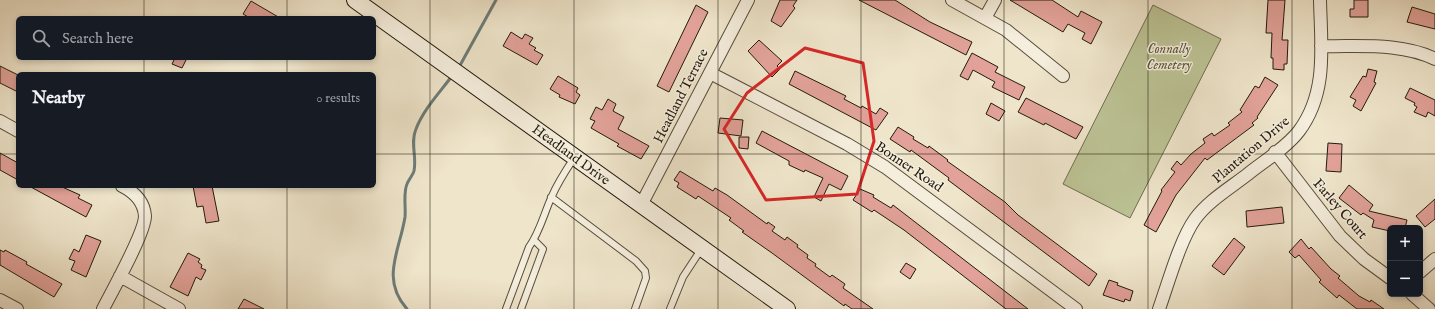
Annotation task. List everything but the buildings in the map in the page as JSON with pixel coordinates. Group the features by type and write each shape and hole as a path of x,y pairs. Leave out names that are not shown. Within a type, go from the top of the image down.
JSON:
{"main road":[{"name":"Headland Drive","path":"355,0 787,309"}],"street":[{"name":"Headland Terrace","path":"641,205 748,0"},
{"path":"952,0 1006,30 1063,76"},
{"path":"986,18 995,0"},
{"name":"Plantation Drive","path":"1159,309 1186,236 1195,219 1210,203 1298,132 1314,107 1320,82 1320,0"},
{"path":"1321,46 1388,47 1411,51 1435,59"},
{"name":"Bonner Road","path":"710,73 847,144 885,167 1076,309"},
{"path":"0,121 16,130"},
{"name":"Farley Court","path":"1275,152 1340,236 1364,259 1387,276"},
{"path":"103,309 144,225 145,215 143,206 133,192 126,188"},
{"path":"1423,269 1435,259"},
{"path":"120,276 179,309"},
{"path":"1415,297 1429,309"},
{"path":"0,300 17,309"}],"lane":[{"path":"506,309 529,247 534,240 551,197 558,182 574,157"},
{"path":"551,197 636,261 645,271 646,278 635,309"},
{"path":"521,309 543,249 534,240"},
{"path":"670,309 683,277 702,248"}],"highlighted area":[{"path":"805,48 863,63 874,141 857,194 766,200 724,129 747,93"}],"green space":[{"name":"Connally Cemetery","path":"1153,5 1221,39 1130,218 1063,184"}],"waterway":[{"path":"458,69 496,0"},
{"path":"407,309 399,298 393,275 396,253 405,217 406,188 413,174 415,165 414,134 427,108 452,76"}]}
